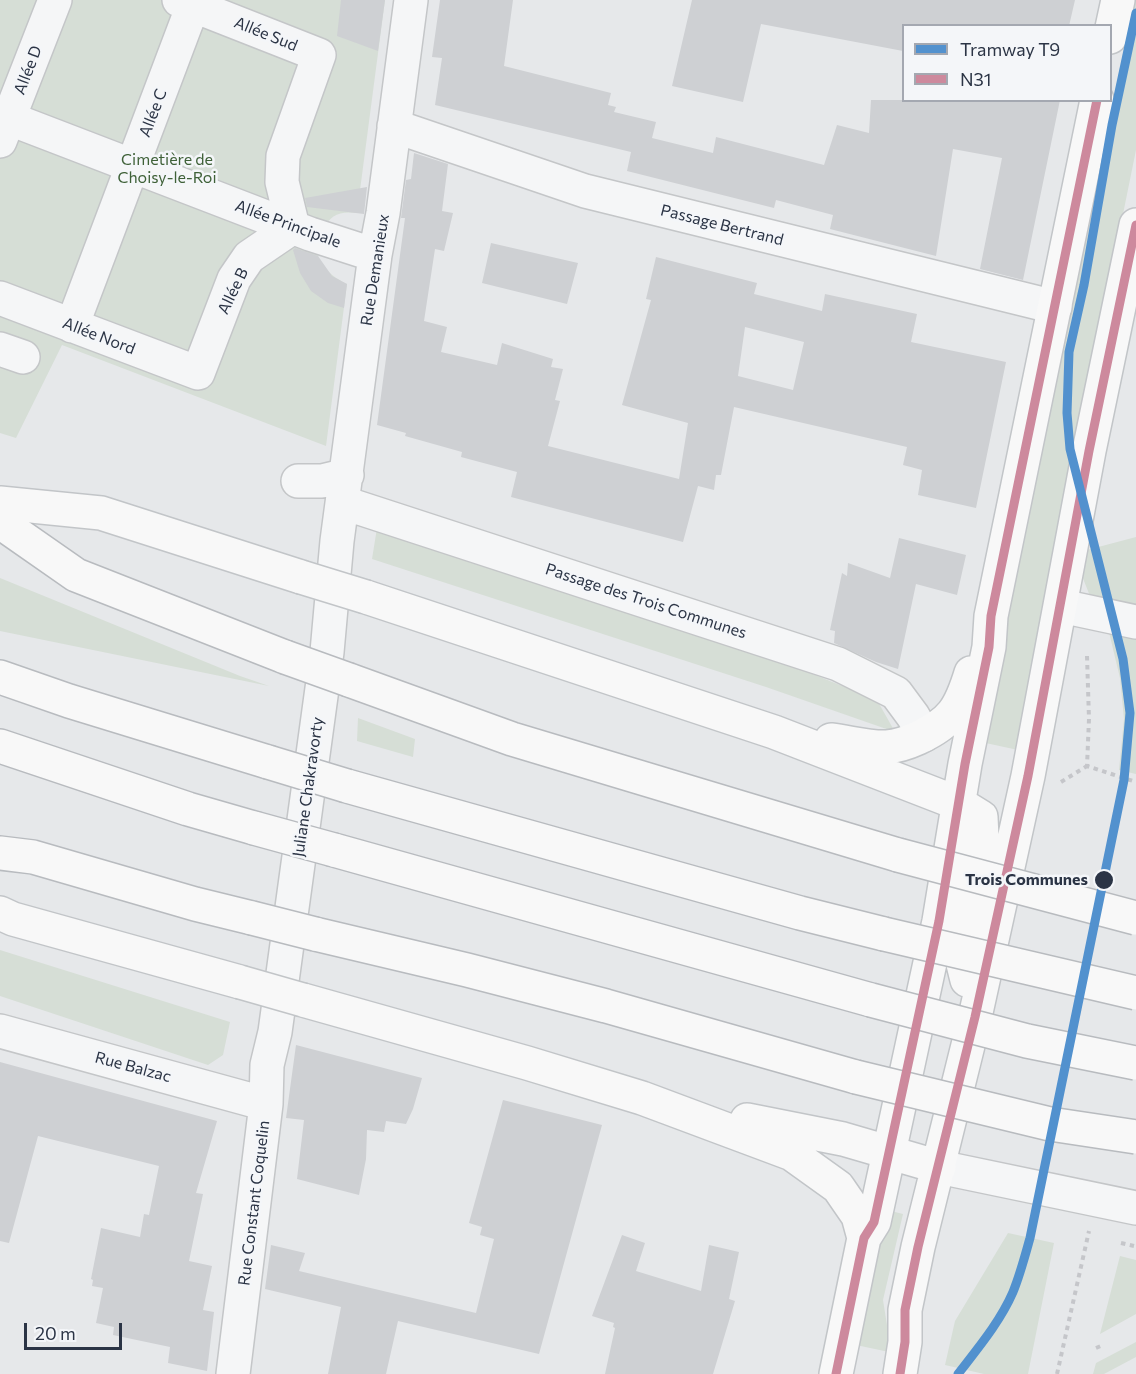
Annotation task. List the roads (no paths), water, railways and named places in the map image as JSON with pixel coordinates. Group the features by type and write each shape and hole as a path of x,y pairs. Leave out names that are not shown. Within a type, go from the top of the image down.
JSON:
{"main road":[{"path":"1112,28 1118,0"},
{"path":"836,1374 864,1238 874,1221 939,921 965,764 990,647 991,616 1097,102"},
{"path":"900,1374 905,1342 905,1310 918,1247 975,1017 1028,776 1075,609 1089,451 1136,225"},
{"path":"0,503 101,513 366,597 774,732 960,804 981,817 983,858 961,956 975,1017"},
{"path":"0,522 76,575 285,657 512,739 898,855 1136,918"},
{"path":"774,732 885,747 903,744 942,726 962,701 972,673 990,647"},
{"path":"0,677 69,701 347,786 800,913 1136,993"},
{"path":"0,746 188,809 254,828 871,1000 1027,1041 1136,1063"},
{"path":"0,853 33,857 195,904 606,1006 856,1077 1050,1124 1136,1137"},
{"path":"0,913 13,919 527,1063 642,1098 792,1154 838,1187 858,1216 864,1238"},
{"path":"642,1098 843,1139 939,1167"}],"street":[{"name":"Allée D","path":"3,125 55,0"},
{"name":"Rue Demanieux","path":"337,541 411,0"},
{"name":"Allée Sud","path":"189,2 319,55 283,156 282,182 293,227"},
{"name":"Allée C","path":"72,326 133,165 189,2"},
{"name":"Allée Principale","path":"3,125 133,165 293,227 375,255"},
{"name":"Passage Bertrand","path":"394,126 585,191 1054,307"},
{"name":"Allée B","path":"198,373 234,279 249,257 293,227"},
{"name":"Allée Nord","path":"0,298 198,373"},
{"path":"298,481 322,481 345,489"},
{"name":"Passage des Trois Communes","path":"345,489 838,664 896,693 924,735"},
{"name":"Juliane Chakravorty","path":"274,1032 327,652 337,541"},
{"path":"1075,609 1136,622"},
{"name":"Rue Balzac","path":"0,1031 266,1104"},
{"name":"Rue Constant Coquelin","path":"233,1374 266,1104 267,1065 274,1032"},
{"path":"939,1167 1136,1208"}],"tram line":[{"name":"T9","path":"958,1374 1008,1303 1016,1286 1030,1238 1124,780 1130,713 1123,659 1070,449 1067,413 1069,352 1084,285 1112,125 1136,13"}],"place":[{"name":"Trois Communes","path":"1104,880"}],"park label":[{"name":"Cimetière de Choisy-le-Roi","path":"167,169"}]}
